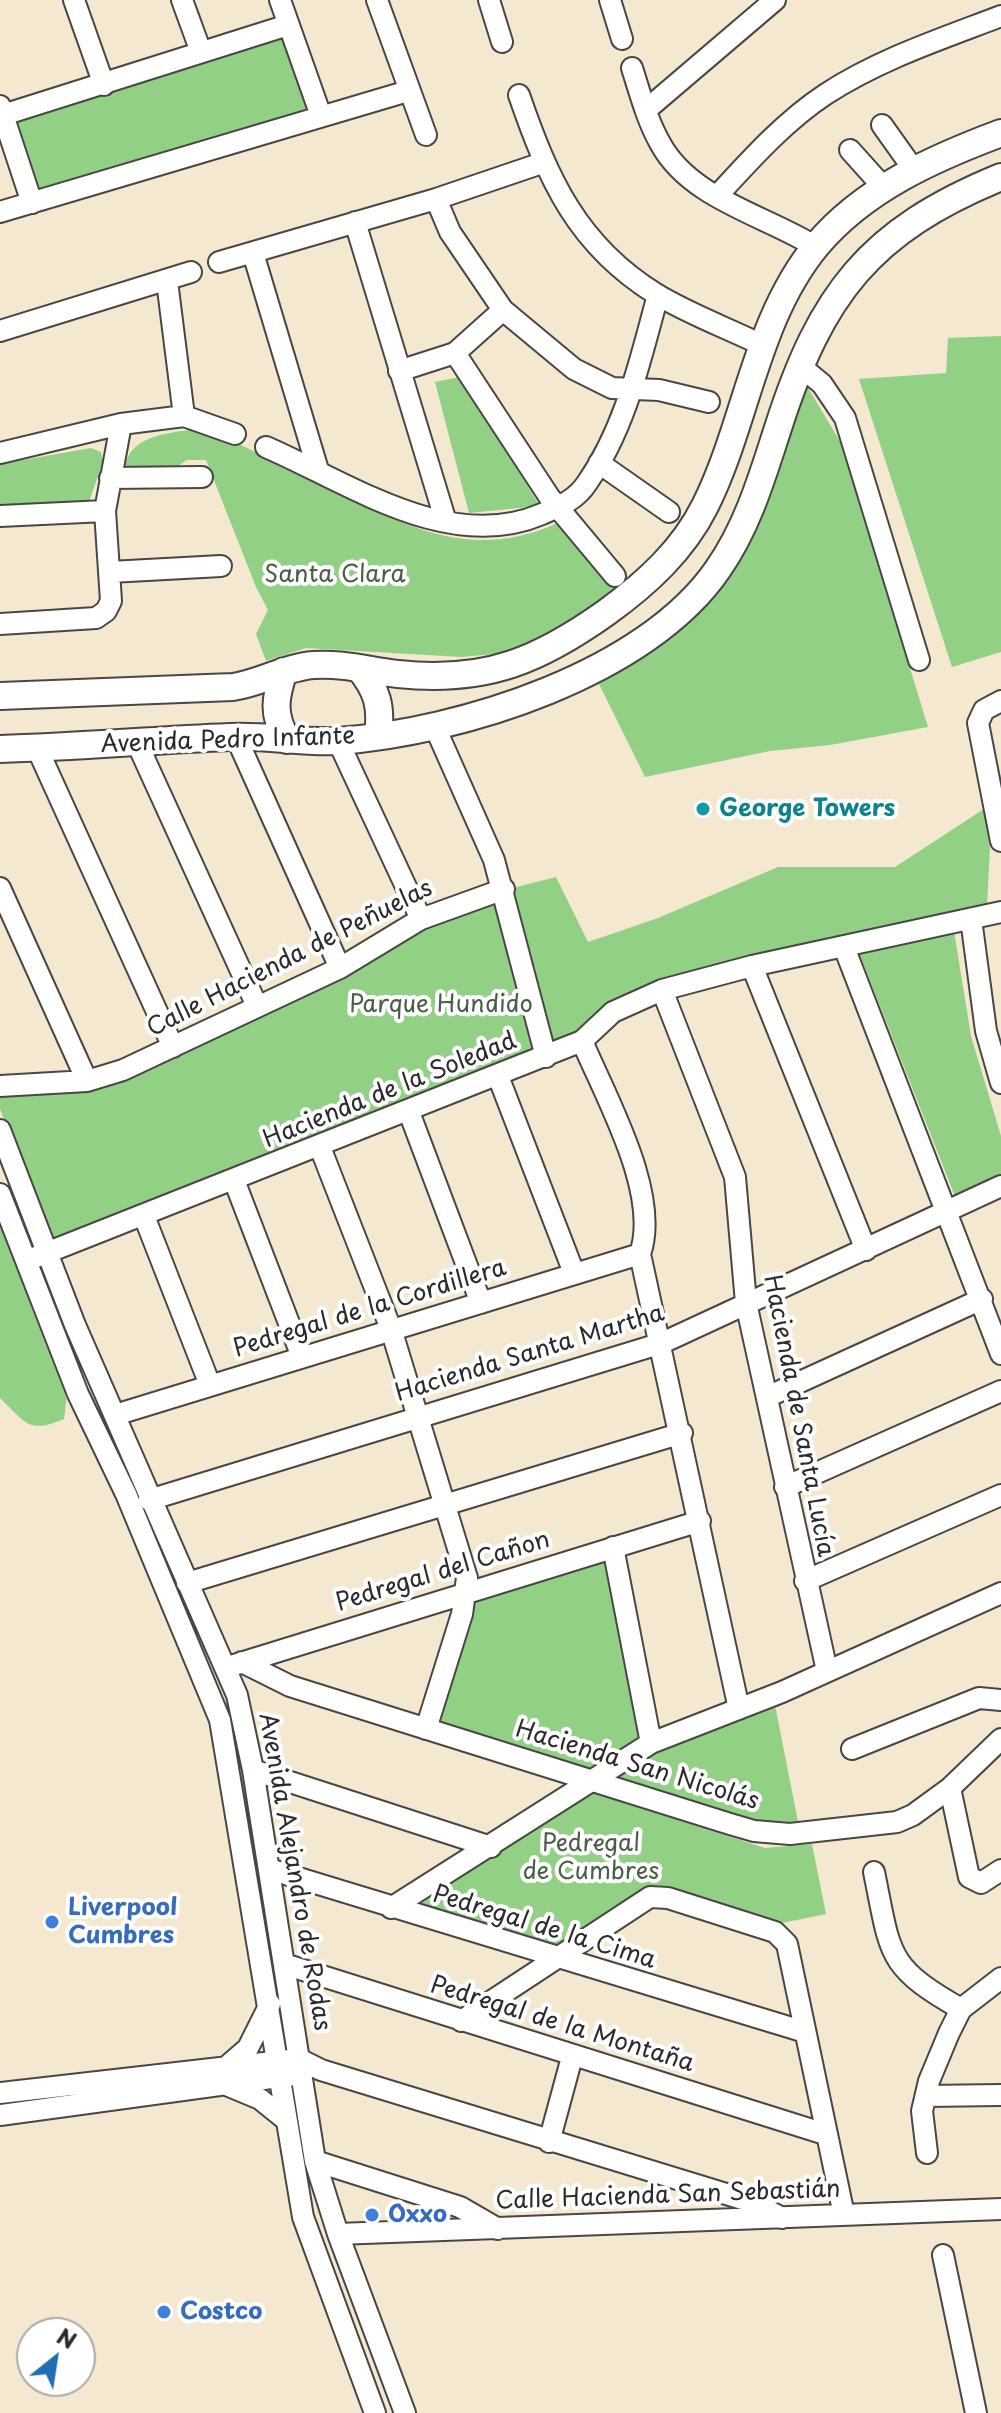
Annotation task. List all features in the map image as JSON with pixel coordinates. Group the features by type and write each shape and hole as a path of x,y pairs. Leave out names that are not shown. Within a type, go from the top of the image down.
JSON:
{"main road":[{"path":"0,696 233,687 255,684 284,671 311,665 430,676 491,670 531,657 593,622 629,596 661,568 704,508 762,345 780,306 816,247 844,218 884,188 914,170 1001,133"},
{"name":"Avenida Pedro Infante","path":"0,749 236,737 338,741 378,735 434,725 544,695 623,653 693,600 717,571 751,510 799,365 832,303 880,245 931,209 1001,177"},
{"path":"359,668 374,686 379,700 378,735"},
{"path":"284,671 275,702 275,716 287,740"}],"street":[{"path":"74,0 104,85"},
{"path":"182,0 201,52"},
{"path":"280,0 321,116"},
{"path":"377,0 426,135"},
{"path":"489,0 502,42"},
{"path":"610,0 622,39"},
{"path":"646,110 775,0"},
{"path":"718,195 757,152 825,95 887,61 1001,16"},
{"path":"32,203 1,111 104,85 288,25"},
{"path":"632,68 660,145 673,162 718,195 816,247"},
{"path":"0,212 408,91"},
{"path":"519,95 542,163 570,213 601,251 658,295 762,345"},
{"path":"882,125 914,170"},
{"path":"850,150 884,188"},
{"path":"219,262 436,199 542,163"},
{"path":"436,199 450,232 503,310 532,337 591,380 612,388 632,388 709,402"},
{"path":"355,222 446,522"},
{"path":"253,253 318,470"},
{"path":"0,331 191,272"},
{"path":"167,281 184,416"},
{"path":"266,447 408,512 471,527 529,519 574,498 599,463 632,388 658,295"},
{"path":"399,371 455,353 503,310"},
{"path":"455,353 558,507 615,576"},
{"path":"799,365 822,384 845,418 919,660"},
{"path":"0,453 121,424 184,416 235,434"},
{"path":"0,624 96,618 106,611 111,601 105,511 121,424"},
{"path":"599,463 669,512"},
{"path":"110,478 202,477"},
{"path":"0,516 105,511"},
{"path":"110,572 221,566"},
{"path":"1001,701 984,710 978,723 1001,841"},
{"path":"434,725 475,813 504,889 546,1057"},
{"path":"236,737 340,968"},
{"path":"338,741 421,919"},
{"path":"137,743 257,1006"},
{"path":"37,748 173,1047"},
{"path":"0,888 87,1081"},
{"name":"Calle Hacienda de Peñuelas","path":"2,1088 87,1081 123,1070 340,968 421,919 504,889"},
{"name":"Hacienda de la Soledad","path":"26,1262 546,1057 582,1041 620,1007 662,990 752,966 1001,912"},
{"path":"971,919 986,1031 1001,1083"},
{"path":"844,947 949,1211 1001,1354"},
{"path":"752,966 866,1250"},
{"name":"Hacienda de Santa Lucía","path":"662,990 731,1162 746,1303 827,1671"},
{"path":"582,1041 643,1191 647,1222 640,1254 682,1433 739,1709"},
{"path":"498,1076 574,1273"},
{"path":"409,1112 481,1303"},
{"name":"Avenida Alejandro de Rodas","path":"0,1130 149,1500 187,1583 234,1665 284,1964 296,2068 315,2161 338,2234 405,2413"},
{"path":"320,1147 391,1329 465,1568 468,1592 426,1729"},
{"path":"234,1180 302,1357"},
{"name":"Hacienda Santa Martha","path":"149,1500 662,1343 1001,1186"},
{"name":"Avenida Alejandro de Rodas","path":"0,1194 78,1394 126,1494 202,1675 225,1744 270,2004 296,2068 286,2120 303,2217 375,2413"},
{"path":"144,1216 210,1385"},
{"name":"Pedregal de la Cordillera","path":"115,1415 640,1254"},
{"path":"767,1397 982,1299"},
{"path":"785,1487 1001,1391"},
{"path":"187,1583 682,1433"},
{"path":"805,1581 1001,1495"},
{"name":"Pedregal del Cañon","path":"202,1675 700,1521"},
{"path":"613,1547 651,1743"},
{"path":"391,1908 651,1743 739,1709 1001,1593"},
{"name":"Hacienda San Nicolás","path":"234,1665 290,1686 754,1831 790,1834 897,1822 913,1815 950,1788 1001,1739"},
{"path":"852,1749 979,1698 1001,1700"},
{"path":"253,1770 491,1847"},
{"path":"950,1788 969,1877 981,1883 1001,1870"},
{"name":"Pedregal de la Cima","path":"269,1869 805,2032"},
{"path":"874,1872 886,1929 898,1963 924,1988 961,2009"},
{"path":"461,2021 643,1900 658,1897 766,1928 782,1937 787,1944 844,2215"},
{"name":"Pedregal de la Montaña","path":"284,1964 825,2134"},
{"path":"927,2153 922,2111 961,2009 1001,1978"},
{"path":"3,2110 223,2075 248,2048 270,2004"},
{"path":"549,2142 572,2057"},
{"path":"3,2110 10,2092 80,2083 296,2068 749,2201 782,2218"},
{"path":"223,2075 286,2120"},
{"path":"3,2110 70,2095 80,2083"},
{"path":"926,2096 1001,2095"},
{"path":"315,2161 460,2207 498,2229"},
{"name":"Calle Hacienda San Sebastián","path":"338,2234 1001,2209"},
{"path":"943,2255 976,2413"}],"green space":[{"path":"274,38 288,41 309,106 302,117 43,194 35,189 14,125 21,116"},
{"path":"1001,336 1001,652 952,667 859,379 946,373 948,338"},
{"path":"460,377 540,506 469,513 435,382"},
{"path":"807,386 841,443 928,727 830,745 770,751 645,777 599,684 679,625 725,578 759,523"},
{"name":"Santa Clara","path":"207,428 362,505 416,528 471,540 499,539 529,534 560,522 620,587 556,633 507,653 461,657 306,648 266,661 256,634 268,610 206,460 187,460 170,471 125,470 128,457 144,441 169,433"},
{"path":"91,448 101,452 103,462 87,507 0,510 0,464"},
{"path":"984,809 990,847 987,905 771,953 550,1043 513,888 556,877 588,942 658,918 778,867 895,867"},
{"name":"Parque Hundido","path":"494,903 534,1049 59,1242 50,1238 0,1109 0,1097 106,1085 399,936"},
{"path":"954,931 971,1036 1001,1136 1001,1181 956,1199 858,950"},
{"path":"0,1223 67,1394 64,1419 42,1426 22,1420 0,1398"},
{"name":"Pedregal de Cumbres","path":"606,1556 643,1739 594,1771 436,1724 474,1596"},
{"name":"Pedregal de Cumbres","path":"775,1705 799,1827 767,1827 616,1778 664,1745"},
{"name":"Pedregal de Cumbres","path":"590,1792 765,1848 812,1844 826,1914 777,1924 651,1886 553,1948 416,1907"}],"place":[{"name":"George Towers","path":"703,809"},
{"name":"Liverpool Cumbres","path":"52,1922"},
{"name":"Oxxo","path":"372,2215"},
{"name":"Costco","path":"164,2312"}]}
